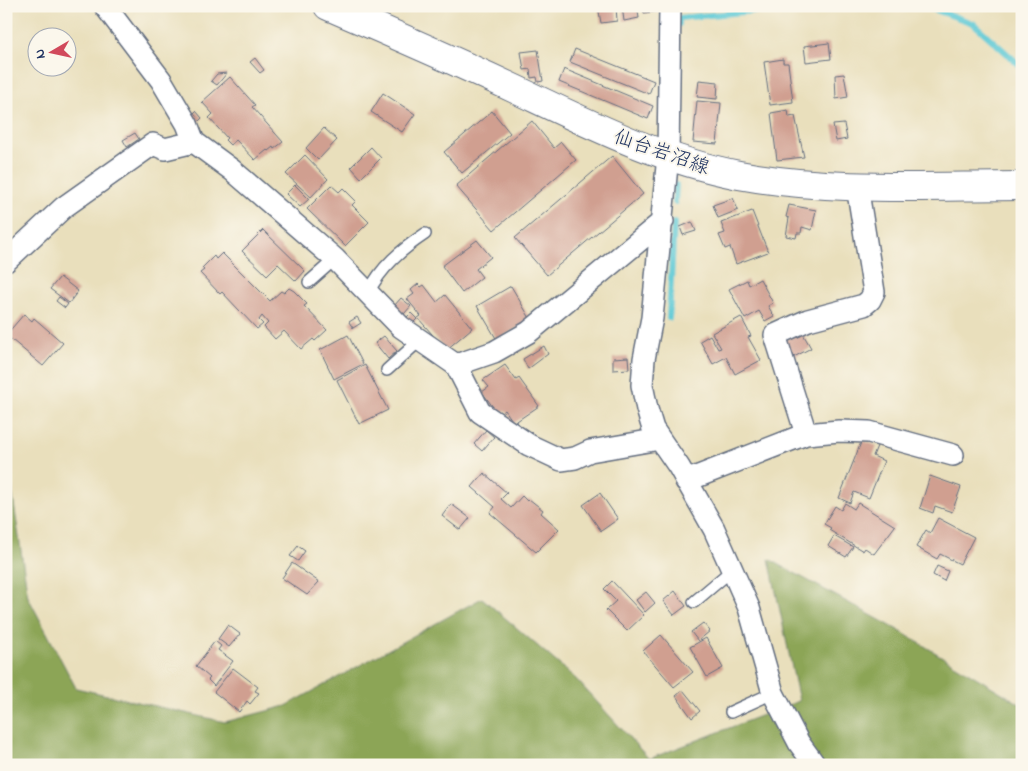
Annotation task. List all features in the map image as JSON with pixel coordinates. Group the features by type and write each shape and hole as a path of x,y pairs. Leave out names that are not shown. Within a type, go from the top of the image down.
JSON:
{"main road":[{"name":"仙台岩沼線","path":"328,6 616,136 668,156 721,171 769,180 830,186 1022,186"}],"street":[{"path":"105,6 161,80 187,124 194,142 232,170 335,259 401,327 456,365 480,412 529,446 561,460 570,460 590,451 637,441 660,439"},
{"path":"670,6 668,156 663,221 642,385 653,429 714,529 749,608 774,693 799,744 815,765"},
{"path":"6,261 64,207 153,144 165,150 194,142"},
{"path":"806,434 775,335 808,320 864,305 870,300 874,292 857,186"},
{"path":"456,365 494,352 529,332 663,221"},
{"path":"686,481 806,434 839,431 869,432 953,455"}],"lane":[{"path":"368,293 377,276 403,249 425,234"},
{"path":"309,282 335,259"},
{"path":"387,370 419,341"},
{"path":"694,602 732,570"},
{"path":"731,712 774,693"}],"green space":[{"path":"6,473 11,484 28,597 76,688 225,722 286,706 482,598 576,679 649,759 799,701 769,559 898,630 1022,705 1022,765 6,765"}],"building":[{"path":"598,6 616,6 617,21 601,23"},
{"path":"622,6 637,6 639,18 624,21"},
{"path":"643,6 661,6 661,11 644,13"},
{"path":"829,43 831,59 806,62 804,46"},
{"path":"575,49 654,81 649,94 570,62"},
{"path":"538,50 543,81 538,82 537,77 531,78 530,69 524,70 521,52"},
{"path":"255,58 264,70 260,73 250,62"},
{"path":"783,59 783,63 788,63 793,102 770,105 764,62"},
{"path":"564,69 653,106 648,119 559,82"},
{"path":"227,73 217,85 211,81 217,74"},
{"path":"844,74 848,97 836,99 835,75"},
{"path":"230,77 255,105 252,107 283,142 274,149 273,147 267,150 255,160 236,140 230,145 225,140 227,138 209,118 213,114 202,102"},
{"path":"699,80 718,82 717,99 697,97"},
{"path":"383,93 415,114 402,132 371,112"},
{"path":"697,101 721,103 717,144 693,142"},
{"path":"788,110 789,117 795,116 804,157 777,160 771,113"},
{"path":"196,111 202,118 198,122 192,115"},
{"path":"492,111 510,133 462,173 444,152"},
{"path":"532,121 554,148 561,142 576,160 494,230 456,186"},
{"path":"844,124 847,139 836,141 833,125"},
{"path":"324,128 337,140 318,160 306,148"},
{"path":"135,133 139,139 127,147 123,140"},
{"path":"371,147 381,158 361,178 351,167"},
{"path":"305,155 328,179 311,197 286,174"},
{"path":"612,156 643,194 547,275 515,238"},
{"path":"295,185 309,199 300,207 286,194"},
{"path":"331,185 339,192 343,188 356,201 352,205 369,222 345,246 307,209"},
{"path":"733,198 738,210 718,218 713,205"},
{"path":"789,205 816,210 812,230 802,227 801,233 797,233 796,238 786,236 789,218 786,217"},
{"path":"752,211 768,252 736,264 730,247 725,249 719,235 725,233 721,223"},
{"path":"692,222 696,231 683,235 680,227"},
{"path":"263,230 305,271 296,281 278,264 267,275 242,251"},
{"path":"477,240 491,257 476,269 482,277 462,293 442,266"},
{"path":"222,253 270,301 281,291 284,293 289,288 294,291 307,304 304,306 327,330 315,341 313,339 301,349 284,331 275,339 264,327 268,323 262,316 259,320 263,324 257,329 222,292 220,294 200,273 204,270 202,268 214,256 216,259"},
{"path":"60,277 78,291 69,303 50,289"},
{"path":"760,279 773,303 768,306 774,316 765,321 759,311 745,319 729,289 747,280 749,285"},
{"path":"418,284 421,287 424,285 437,302 445,295 472,328 446,350 418,318 421,316 407,299 414,294 411,290"},
{"path":"511,286 531,320 497,340 477,306"},
{"path":"59,297 68,304 65,308 56,301"},
{"path":"401,298 411,306 404,314 394,306"},
{"path":"411,313 417,319 412,324 406,318"},
{"path":"24,314 32,321 34,318 63,343 43,366 6,335"},
{"path":"357,317 361,323 353,328 349,322"},
{"path":"741,317 751,336 748,337 761,360 735,374 726,357 713,364 700,341 710,335 718,349 721,348 712,333"},
{"path":"802,332 811,348 792,358 783,341"},
{"path":"348,335 363,364 334,379 320,350"},
{"path":"384,336 397,351 388,359 375,343"},
{"path":"544,346 548,354 528,369 523,359"},
{"path":"628,357 629,369 613,370 613,358"},
{"path":"365,365 388,410 359,424 337,380"},
{"path":"505,365 516,380 519,378 539,406 514,423 505,410 499,415 482,392 489,387 483,380"},
{"path":"486,430 494,437 482,451 474,444"},
{"path":"862,440 877,446 873,456 884,461 869,498 854,492 850,503 839,498"},
{"path":"484,473 507,493 501,499 511,508 522,496 527,501 529,499 543,510 541,513 559,529 536,552 490,513 495,507 472,487"},
{"path":"930,476 961,487 952,512 935,506 933,513 920,508"},
{"path":"600,493 618,519 601,531 583,505"},
{"path":"845,503 854,509 858,503 895,526 874,554 865,548 863,551 829,530 831,528 824,524 835,506 841,510"},
{"path":"451,504 470,518 460,530 442,516"},
{"path":"938,518 974,537 960,564 940,554 937,559 916,547 926,530 930,533"},
{"path":"834,536 853,547 846,557 828,546"},
{"path":"298,546 305,551 298,561 290,556"},
{"path":"292,563 319,582 307,595 282,578"},
{"path":"937,566 948,571 944,581 933,575"},
{"path":"612,581 644,615 627,631 606,610 616,601 604,589"},
{"path":"675,591 686,606 674,615 663,601"},
{"path":"646,592 655,603 645,612 636,600"},
{"path":"703,623 710,631 698,641 691,632"},
{"path":"228,625 240,634 229,647 218,639"},
{"path":"661,635 693,672 674,687 643,651"},
{"path":"706,638 723,668 707,677 690,647"},
{"path":"215,641 221,646 218,650 233,661 214,686 208,680 210,678 196,666"},
{"path":"233,668 258,687 255,691 259,693 250,704 247,701 239,712 214,692"},
{"path":"683,690 700,711 692,718 676,696"}],"waterway":[{"path":"679,24 679,18 809,6"},
{"path":"924,6 973,23 1022,67"},
{"path":"675,202 676,185"},
{"path":"669,318 674,223"}]}
